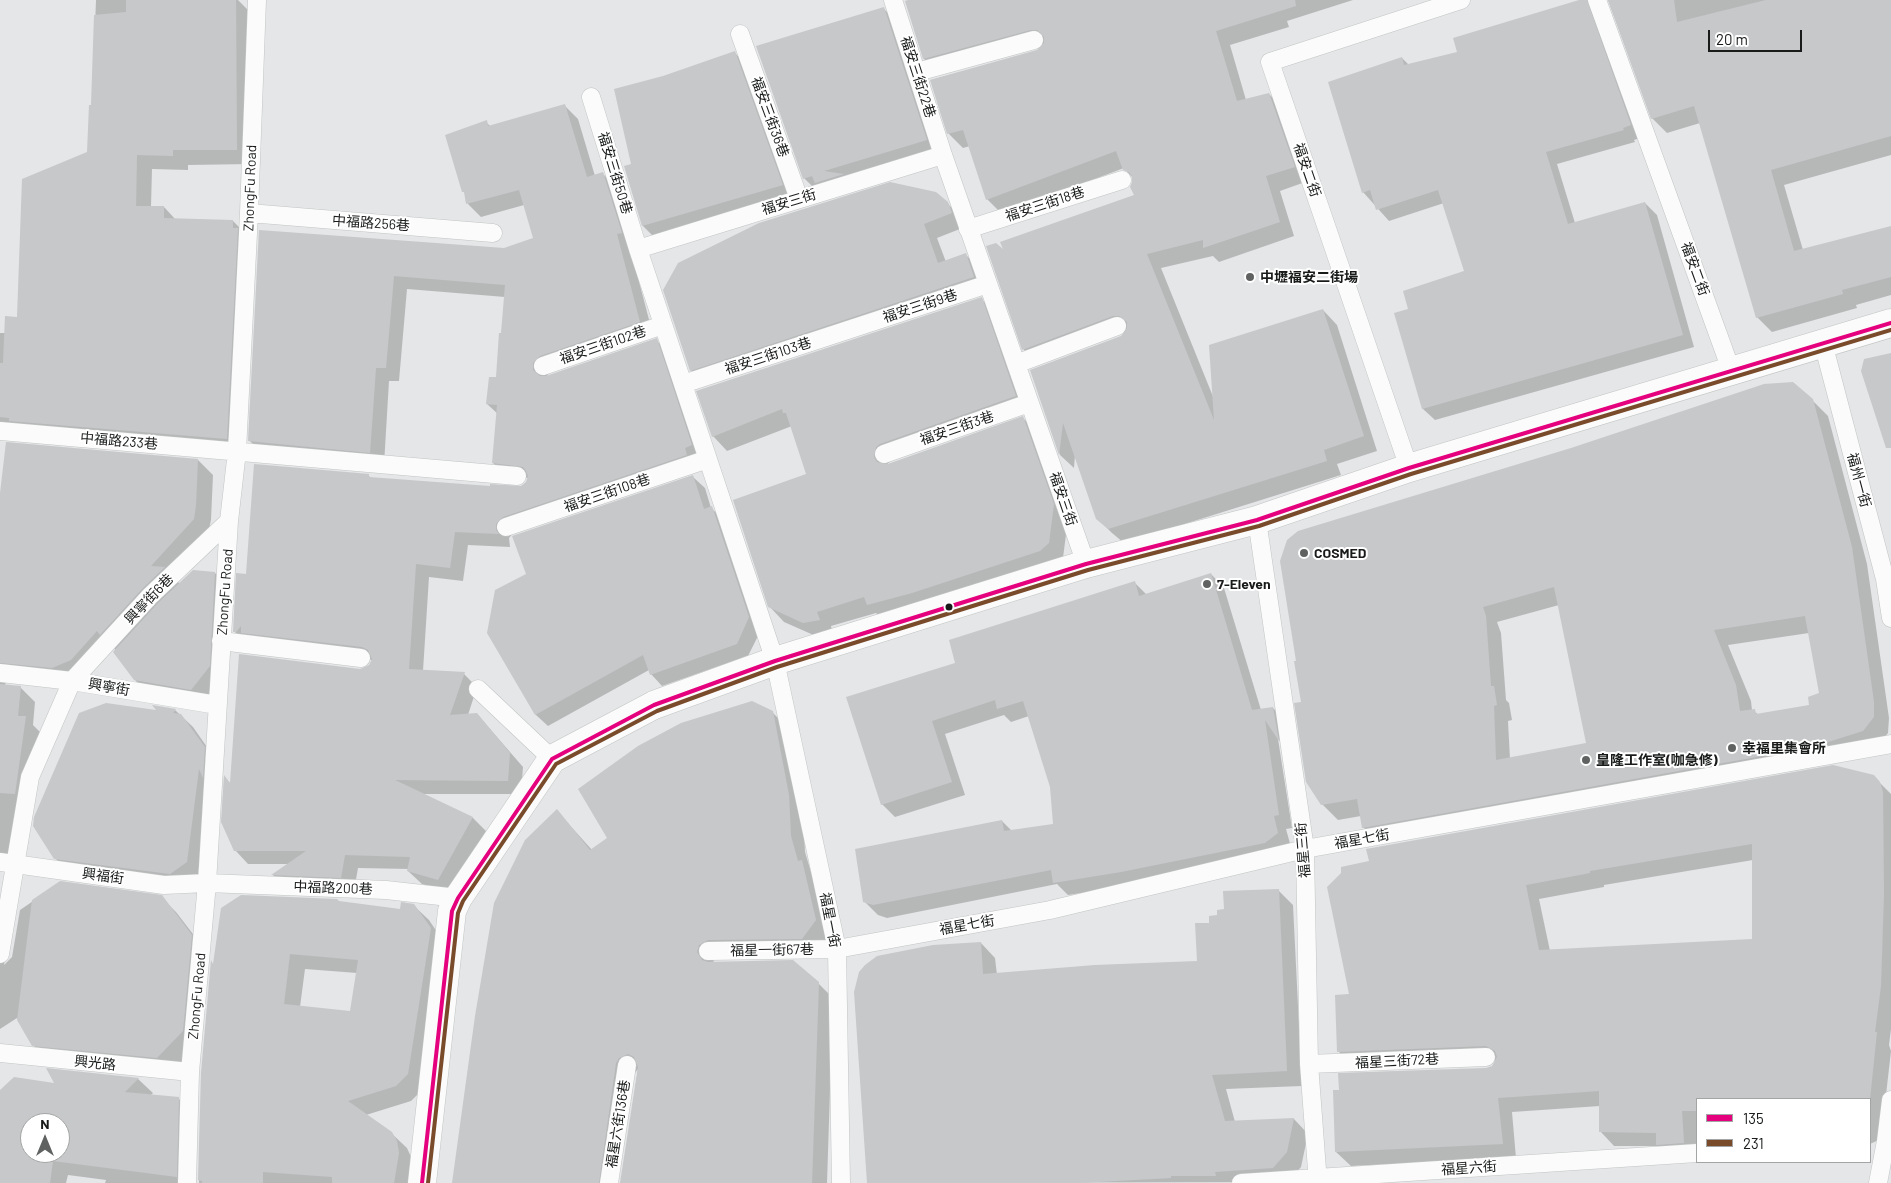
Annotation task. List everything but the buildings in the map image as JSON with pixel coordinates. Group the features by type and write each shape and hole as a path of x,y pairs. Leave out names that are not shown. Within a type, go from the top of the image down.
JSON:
{"street":[{"path":"422,1183 452,911 458,898 552,759 654,705 775,661 1086,564 1257,520 1409,468 1891,322"}],"lane":[{"name":"ZhongFu Road","path":"187,1183 190,1072 207,883 230,521 238,451 257,0"},
{"name":"福安三街22巷","path":"893,0 943,155"},
{"name":"福安二街","path":"1409,468 1270,62 1461,0"},
{"name":"福安二街","path":"1597,0 1732,370"},
{"name":"福安三街36巷","path":"740,34 799,199"},
{"path":"917,72 1034,40"},
{"name":"福安三街50巷","path":"591,97 638,249"},
{"name":"福安三街","path":"638,249 943,155 1086,564"},
{"name":"福安三街18巷","path":"968,229 1122,180"},
{"name":"中福路256巷","path":"249,214 493,233"},
{"path":"638,249 775,661"},
{"name":"福安三街9巷","path":"853,328 988,284"},
{"name":"福安三街102巷","path":"543,366 663,325"},
{"path":"1016,364 1117,326"},
{"name":"福安三街103巷","path":"683,384 853,328"},
{"name":"福州一街","path":"1823,343 1888,579 1891,618"},
{"name":"福安三街3巷","path":"884,454 1029,403"},
{"name":"中福路233巷","path":"0,431 517,476"},
{"name":"福安三街108巷","path":"506,527 708,459"},
{"name":"福星三街","path":"1257,520 1305,850 1308,1064 1318,1180"},
{"name":"興寧街6巷","path":"0,954 7,863 30,777 72,681 150,596 230,521"},
{"path":"222,641 361,658"},
{"name":"福星一街","path":"775,661 837,949 841,1183"},
{"name":"興寧街","path":"0,673 72,681 217,705"},
{"path":"478,689 552,759"},
{"name":"福星七街","path":"837,949 1050,910 1305,850 1891,744"},
{"name":"興福街","path":"7,863 164,885 207,883"},
{"name":"中福路200巷","path":"207,883 386,890 458,898"},
{"name":"福星一街67巷","path":"708,951 837,949"},
{"name":"興光路","path":"0,1053 190,1072"},
{"name":"福星三街72巷","path":"1308,1064 1486,1057"},
{"name":"福星六街136巷","path":"609,1183 627,1065"},
{"path":"1878,1183 1882,1142 1891,1100"},
{"name":"福星六街","path":"1241,1183 1318,1180 1696,1153"}],"transit line":[{"name":"135","path":"422,1183 452,911 458,898 552,759 654,705 775,661 1086,564 1257,520 1409,468 1891,323"},
{"name":"231","path":"428,1183 458,913 463,901 556,764 657,711 777,667 1088,570 1259,526 1411,474 1891,330"}],"place":[{"name":"中壢福安二街場","path":"1250,277"},
{"name":"COSMED","path":"1304,553"},
{"name":"7-Eleven","path":"1207,584"},
{"name":"幸福里集會所","path":"1732,748"},
{"name":"皇隆工作室(咖急修)","path":"1586,760"}]}
